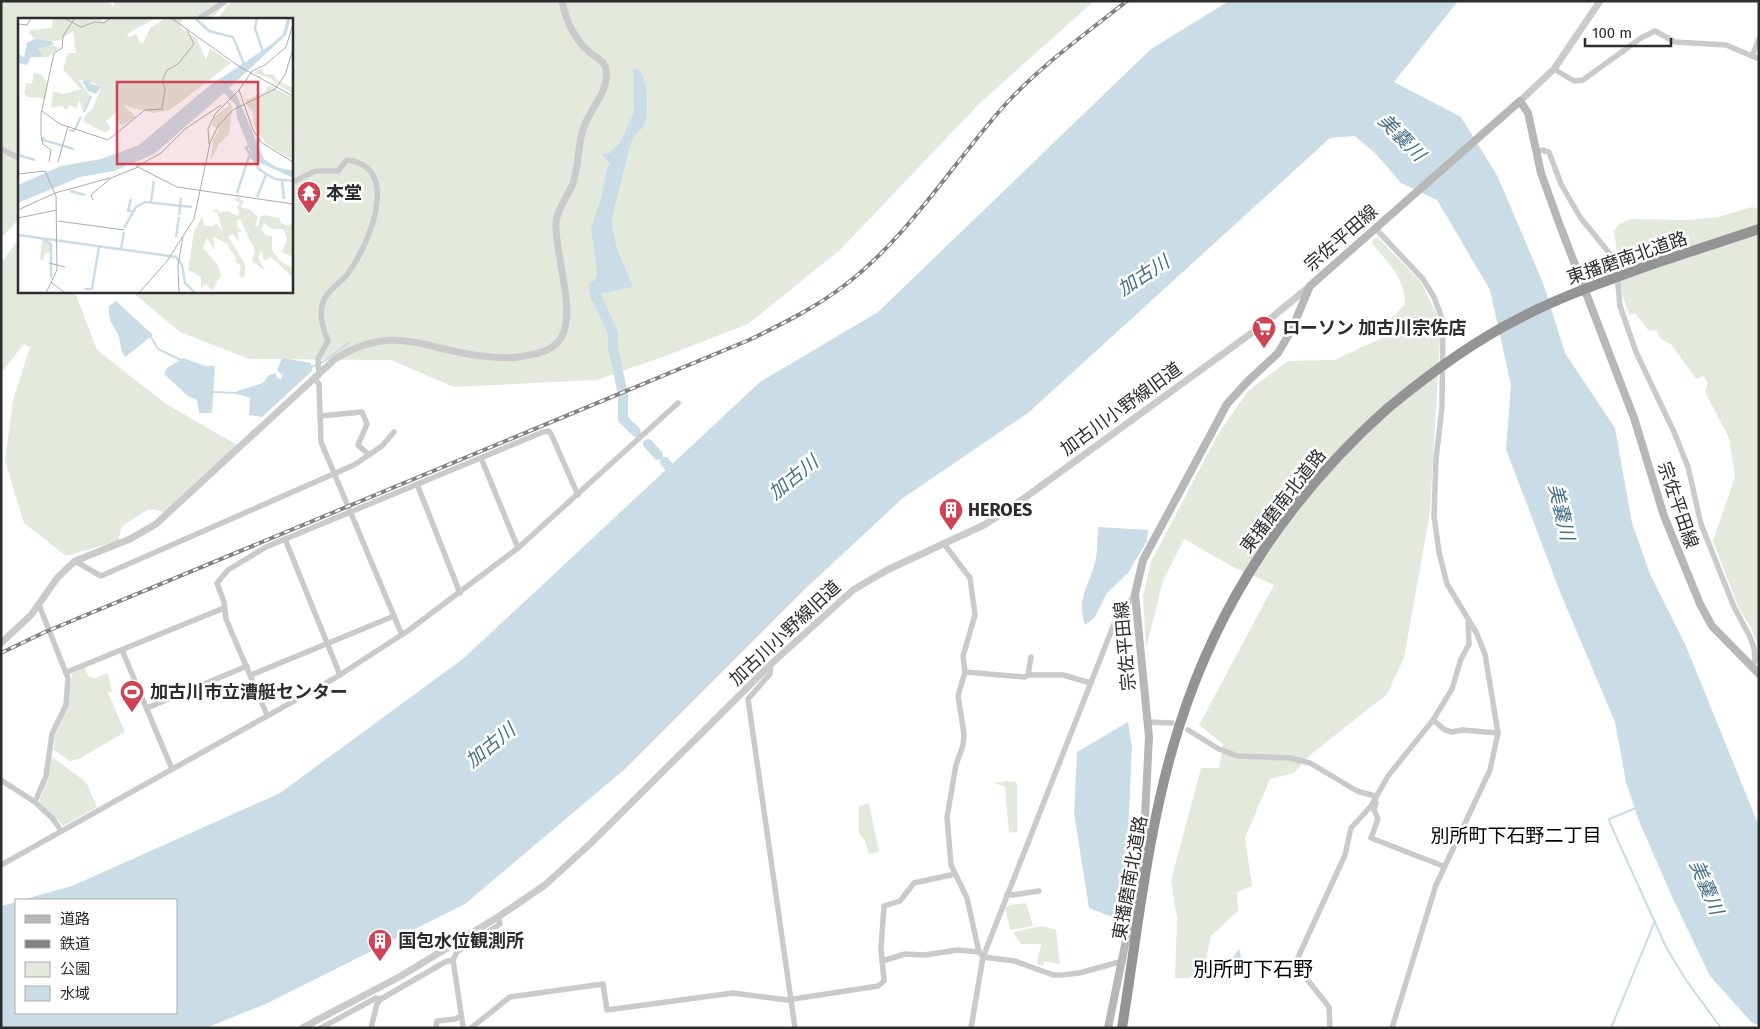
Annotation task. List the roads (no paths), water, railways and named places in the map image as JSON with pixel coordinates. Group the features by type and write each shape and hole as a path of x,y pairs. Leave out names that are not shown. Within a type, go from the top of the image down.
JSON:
{"highway":[{"name":"東播磨南北道路","path":"1651,268 1759,229"},
{"name":"東播磨南北道路","path":"1122,1028 1159,817 1176,736 1193,686 1207,651 1240,587 1258,558 1304,494 1360,432 1452,359 1519,318 1594,285 1759,234"},
{"name":"東播磨南北道路","path":"1126,1028 1159,817"}],"main road":[{"name":"宗佐平田線","path":"1108,1028 1143,857 1149,737 1135,594 1143,560 1228,404 1281,348 1310,286 1520,101 1528,113 1536,153 1559,223 1634,418 1664,516 1700,604 1712,626 1759,674"}],"street":[{"path":"200,18 226,1"},
{"path":"1,643 21,626 39,605 58,577 75,561 130,539 156,524 335,359 351,349 380,340 417,342 480,356 516,358 553,348 561,339 566,325 566,310 556,220 574,180 580,137 587,118 603,90 606,74 606,67 602,61 588,51 572,30 562,1"},
{"path":"1520,101 1554,69 1600,1"},
{"path":"1554,69 1574,81 1583,80 1641,38 1655,31 1675,42 1726,45 1759,59"},
{"path":"1752,56 1759,39"},
{"path":"1,149 18,158"},
{"path":"1536,153 1542,150 1549,152 1561,184 1580,217 1610,254 1617,274 1620,306 1636,352 1674,432 1688,467 1701,524 1734,607 1754,648 1755,660 1752,666"},
{"path":"292,182 315,171 338,171 347,160 362,165 372,176 378,188 376,215 370,232 349,273 332,287 322,303 323,328 328,341 318,359 317,377 319,384 321,442 402,635"},
{"path":"1378,226 1424,279 1434,296 1443,321 1442,407 1433,511 1439,552 1447,584 1476,632 1485,654 1498,733 1490,770 1443,866 1392,1028"},
{"name":"加古川小野線旧道","path":"302,1028 401,976 498,917 545,885 771,664 853,590 888,570 984,524 1030,495 1264,324 1310,286"},
{"path":"1,865 340,675 402,635 518,548 678,404"},
{"path":"320,416 362,412 367,424 358,445 369,455"},
{"path":"267,715 226,619 224,602 216,583 251,556 285,539 351,511 549,431 578,495"},
{"path":"75,561 101,576 334,475 369,455 388,441 394,432"},
{"path":"481,458 518,548"},
{"path":"417,484 460,593"},
{"path":"285,539 340,675"},
{"path":"944,544 971,581 975,622 967,636 963,656 965,672 958,696 964,734 963,745 956,765 947,817 952,865 967,898 981,954"},
{"path":"971,1028 981,954 1007,894 1114,624 1135,594"},
{"path":"35,802 46,776 52,734 66,705 67,672 39,605"},
{"path":"67,672 224,608"},
{"path":"251,675 394,616"},
{"path":"1330,1028 1329,1007 1295,964 1345,855 1352,828 1371,806 1388,776 1433,720 1452,690 1461,659 1470,644 1467,619"},
{"path":"122,650 172,769"},
{"path":"1028,675 1031,657"},
{"path":"771,664 770,674 748,699 795,1028"},
{"path":"147,708 247,666"},
{"path":"965,672 1025,677 1028,675 1063,675 1091,683"},
{"path":"1433,720 1445,730 1452,732 1462,730 1498,733"},
{"path":"1147,722 1172,723"},
{"path":"1188,730 1218,749 1238,756 1290,758 1310,763 1357,791 1375,796"},
{"path":"1,780 35,802 53,819 60,831"},
{"path":"1375,796 1374,810 1378,819 1371,838 1443,866"},
{"path":"498,917 500,924 457,952 453,960 461,1016 466,1027 510,997 603,984 607,1010 733,993 792,1000 878,986 884,980 882,961 884,906 900,902 914,883 955,874"},
{"path":"1007,894 1012,896 1039,890"},
{"path":"882,961 905,954 924,955 958,950 1015,961 1053,974 1062,975 1079,973 1123,961"},
{"path":"370,1028 377,1004 381,999 445,962 453,960"},
{"path":"321,1028 376,998 381,999"},
{"path":"436,1028 437,1021 455,1020 461,1016"}],"water":[{"path":"1229,1 1458,1 1394,82 1461,117 1497,175 1543,283 1565,353 1615,428 1632,523 1650,574 1686,646 1759,826 1759,1025 1752,1023 1710,976 1673,899 1639,821 1626,782 1615,722 1560,592 1506,449 1511,385 1490,290 1437,200 1401,183 1376,154 1355,136 1330,138 1028,413 903,498 806,588 625,769 465,904 268,1003 206,1028 1,1028 1,906 15,902 15,1014 178,1014 178,899 25,899 72,886 280,793 464,658 760,382 878,312 1151,49"},
{"path":"633,69 638,69 644,81 647,98 646,116 644,124 630,145 612,218 612,227 617,249 633,287 598,294 598,299 592,302 588,285 596,279 597,272 591,228 601,199 607,168 610,164 602,154 610,153 620,143 634,112"},
{"path":"116,301 153,335 125,357 121,350 119,337 109,317 109,306"},
{"path":"183,358 206,366 215,366 212,413 199,413 197,400 188,396 164,374 167,368"},
{"path":"282,358 311,363 312,371 262,417 249,415 250,398 237,394 237,391 263,383 268,376 276,373 277,378 281,379 282,375 277,370"},
{"path":"1098,527 1148,530 1147,541 1128,573 1106,594 1095,617 1085,625 1082,607 1084,593 1096,558"},
{"path":"1128,722 1132,747 1128,835 1123,902 1117,919 1089,908 1074,813 1077,752"},
{"path":"1239,949 1242,961 1235,975 1226,981 1225,968"}],"waterway":[{"path":"594,291 613,333 613,348 623,394 623,419 636,432"},
{"path":"151,337 158,349 181,360"},
{"path":"311,367 323,362 350,342"},
{"path":"212,392 237,393"},
{"path":"648,444 658,455"},
{"path":"665,462 669,467"},
{"path":"1636,808 1609,819 1610,823 1666,947 1686,980 1721,1028"},
{"path":"1611,1028 1655,921"}],"railway":[{"path":"1,653 45,632 749,340 786,322 834,293 868,266 909,223 1017,92 1063,51 1127,1"}],"place":[{"name":"本堂","path":"309,214"},
{"name":"ローソン 加古川宗佐店","path":"1264,349"},
{"name":"HEROES","path":"951,531"},
{"name":"加古川市立漕艇センター","path":"132,713"},
{"name":"国包水位観測所","path":"380,962"}],"district":[{"name":"別所町下石野二丁目","path":"1516,835"},
{"name":"別所町下石野","path":"1253,969"}],"water label":[{"name":"美嚢川","path":"1402,137"},
{"name":"加古川","path":"1143,275"},
{"name":"加古川","path":"793,477"},
{"name":"美嚢川","path":"1562,512"},
{"name":"加古川","path":"490,745"},
{"name":"美嚢川","path":"1707,887"}]}
